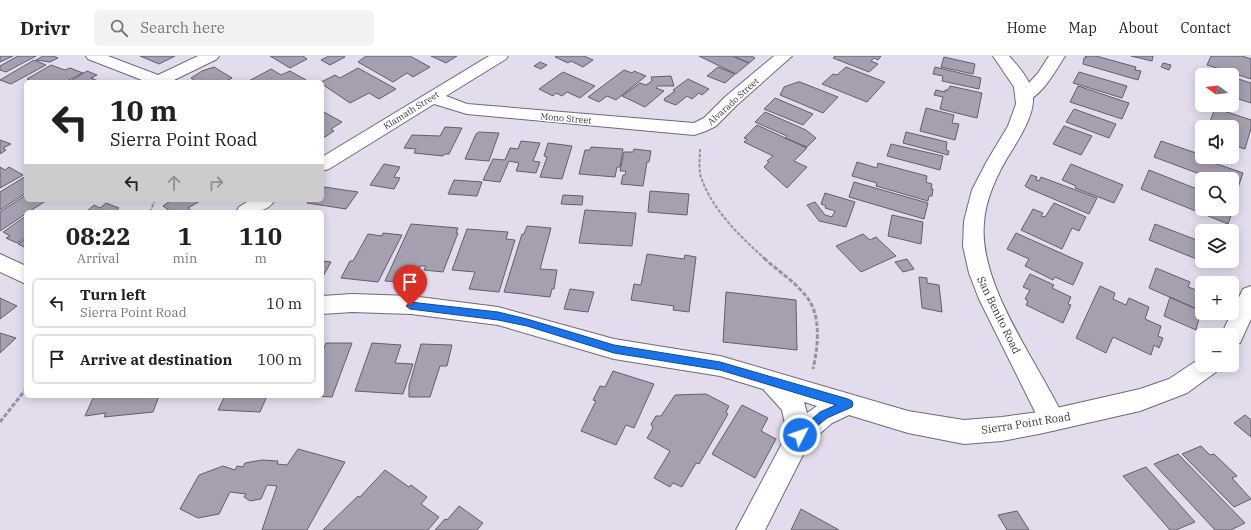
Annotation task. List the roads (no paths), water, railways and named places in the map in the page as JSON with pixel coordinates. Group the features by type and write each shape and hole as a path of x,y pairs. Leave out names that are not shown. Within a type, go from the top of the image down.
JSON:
{"street":[{"path":"94,56 158,80"},
{"path":"163,80 211,56"},
{"name":"Klamath Street","path":"324,164 500,56"},
{"name":"Alvarado Street","path":"700,128 713,121 729,103 784,56"},
{"path":"1001,56 1015,74 1025,96 1044,76 1057,56"},
{"name":"Mono Street","path":"434,96 448,104 467,109 656,127 700,128"},
{"name":"San Benito Road","path":"1025,96 1023,110 989,173 978,201 973,230 974,257 984,287 1052,420"},
{"path":"249,210 262,202"},
{"path":"0,262 24,275"},
{"path":"1236,328 1251,295"},
{"name":"Sierra Point Road","path":"324,305 352,303 410,306 498,316 527,323 614,349 712,364 908,422 964,432 1002,429 1052,420 1140,400 1178,386 1198,372"},
{"path":"771,381 793,405 800,435"},
{"path":"750,530 800,435 823,415 848,404"}]}
